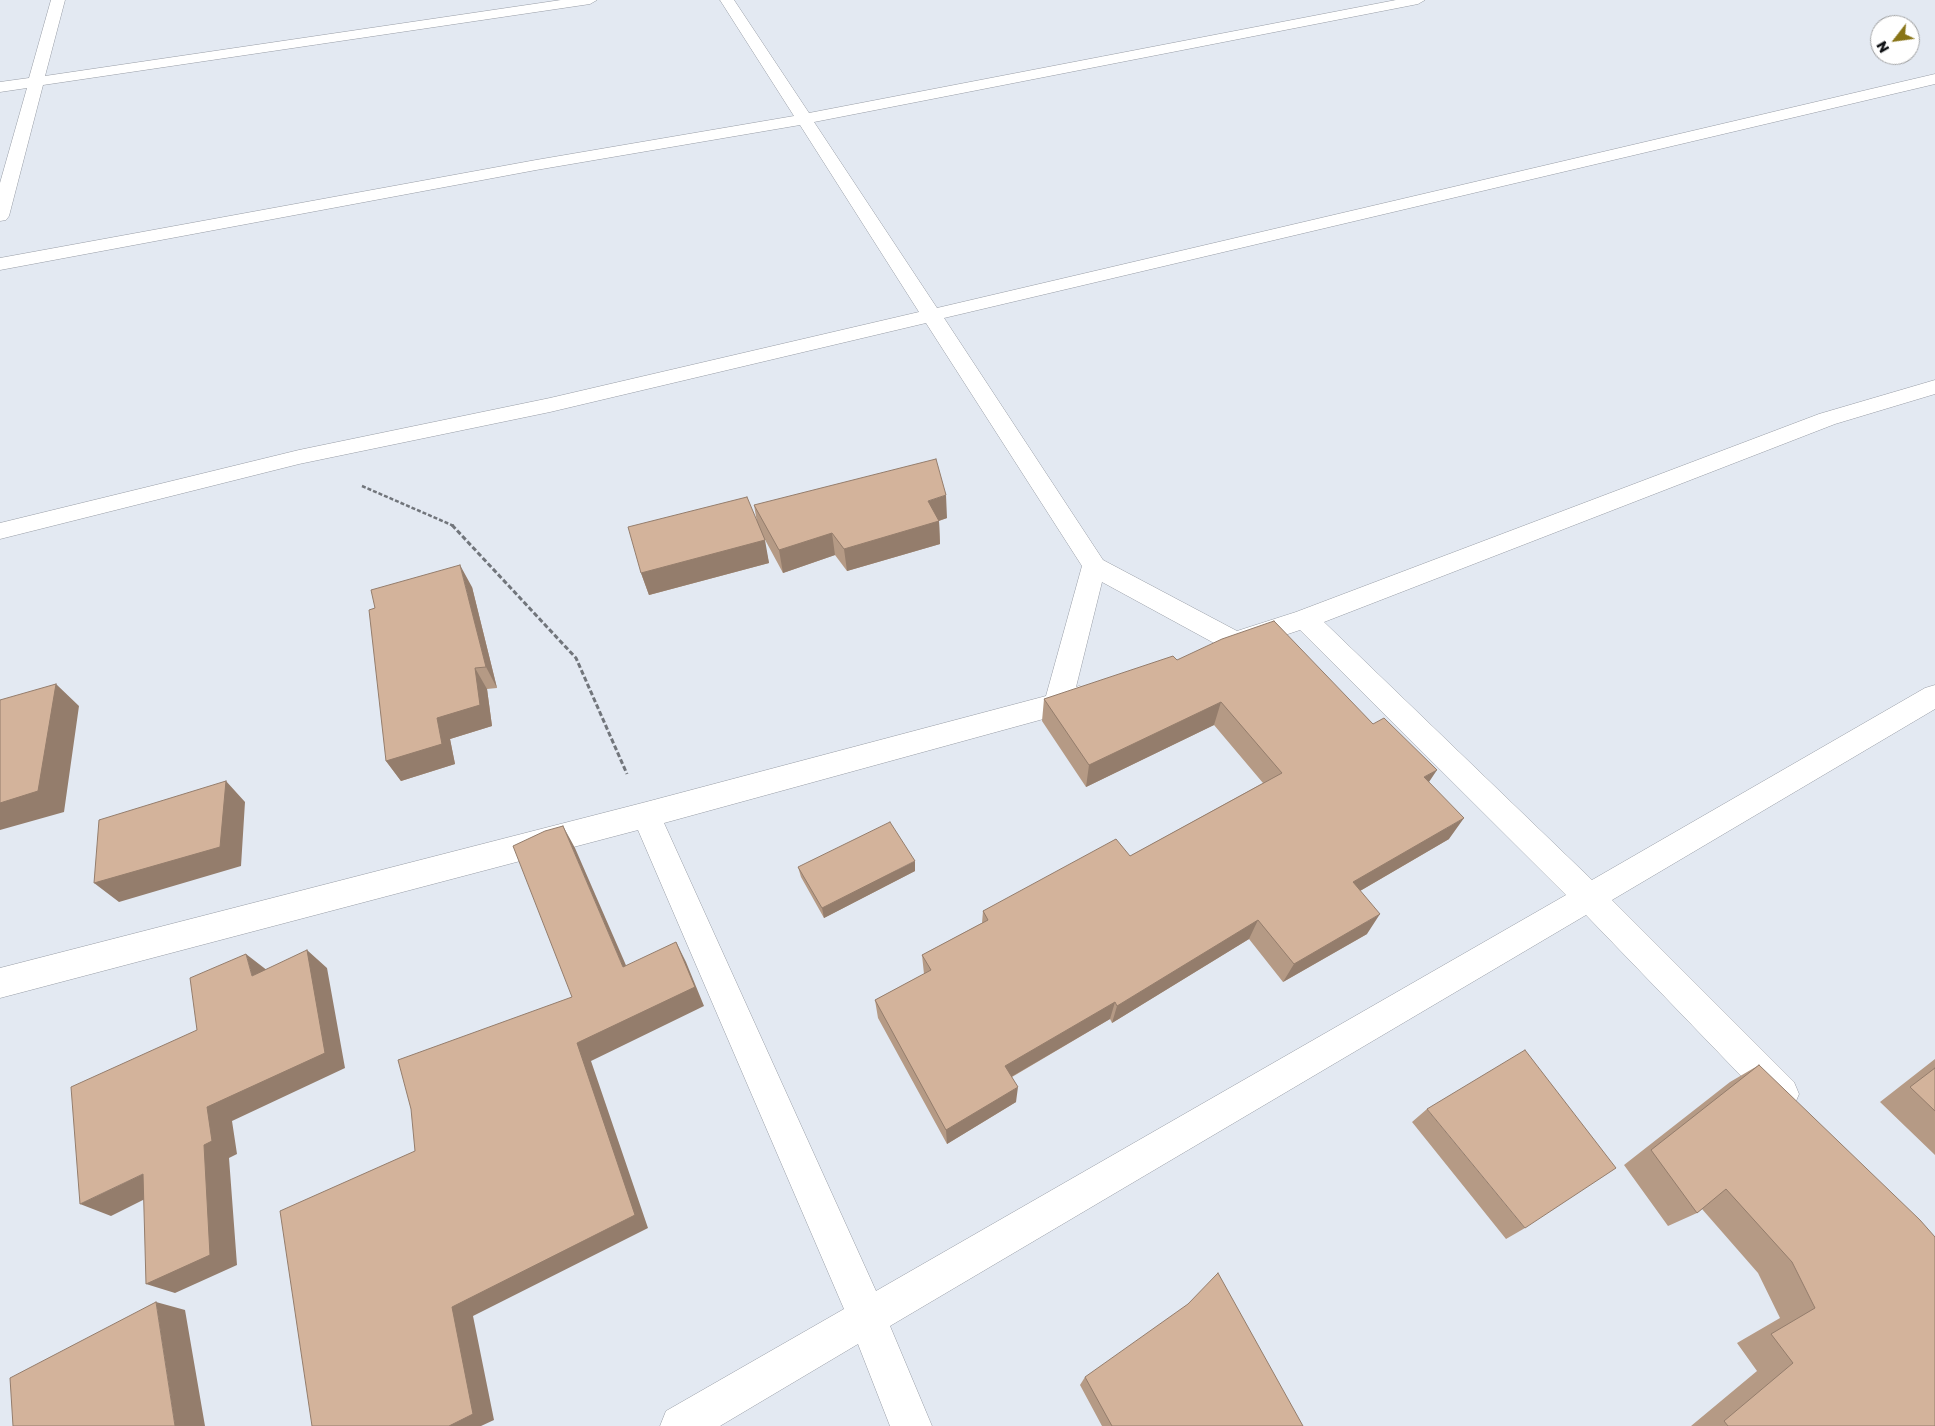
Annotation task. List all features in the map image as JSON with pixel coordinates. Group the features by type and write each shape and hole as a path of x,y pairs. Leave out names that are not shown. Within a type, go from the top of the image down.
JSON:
{"street":[{"path":"0,216 58,0"},
{"path":"0,87 590,0"},
{"path":"727,0 1094,566 1234,642"},
{"path":"0,264 536,165 804,119 1418,0"},
{"path":"0,531 299,457 550,405 1935,79"},
{"path":"1207,652 1305,619 1828,419 1935,387"},
{"path":"1058,704 1094,566"},
{"path":"1305,619 1589,897 1803,1116"},
{"path":"0,983 646,815 1058,704 1104,688"},
{"path":"681,1426 1935,696"},
{"path":"646,815 868,1318 911,1426"}],"path":[{"path":"299,457 454,526 576,658 646,815"}],"building":[{"path":"936,459 946,495 928,501 939,521 844,549 832,533 779,550 754,505"},
{"path":"747,497 765,540 641,573 628,527"},
{"path":"460,565 486,667 475,668 480,705 437,718 442,744 386,761 369,610 375,608 371,590"},
{"path":"1274,621 1373,724 1384,718 1437,770 1424,777 1464,818 1353,882 1380,914 1294,964 1258,920 1117,1006 1115,1002 1005,1066 1018,1087 946,1130 875,1000 931,970 922,955 988,920 983,911 1116,839 1130,856 1282,773 1221,702 1089,765 1044,699 1173,656 1177,660 1222,639"},
{"path":"56,684 38,791 0,803 0,700"},
{"path":"226,781 220,847 94,883 99,820"},
{"path":"890,822 915,861 822,908 798,867"},
{"path":"563,826 623,967 676,942 695,987 577,1043 635,1215 452,1307 473,1414 449,1426 312,1426 280,1211 415,1151 411,1109 398,1060 572,997 513,846 545,831"},
{"path":"307,950 325,1053 207,1107 212,1141 204,1145 210,1255 146,1284 143,1174 80,1204 71,1087 197,1030 190,978 246,954 252,976"},
{"path":"1525,1050 1616,1168 1525,1228 1427,1109"},
{"path":"1759,1065 1920,1220 1935,1237 1935,1426 1728,1426 1724,1421 1793,1363 1771,1334 1815,1308 1792,1262 1726,1189 1697,1213 1651,1150"},
{"path":"1935,1068 1935,1111 1910,1087"},
{"path":"1218,1273 1303,1426 1112,1426 1085,1377 1188,1304"},
{"path":"156,1302 175,1426 13,1426 10,1378"}]}
